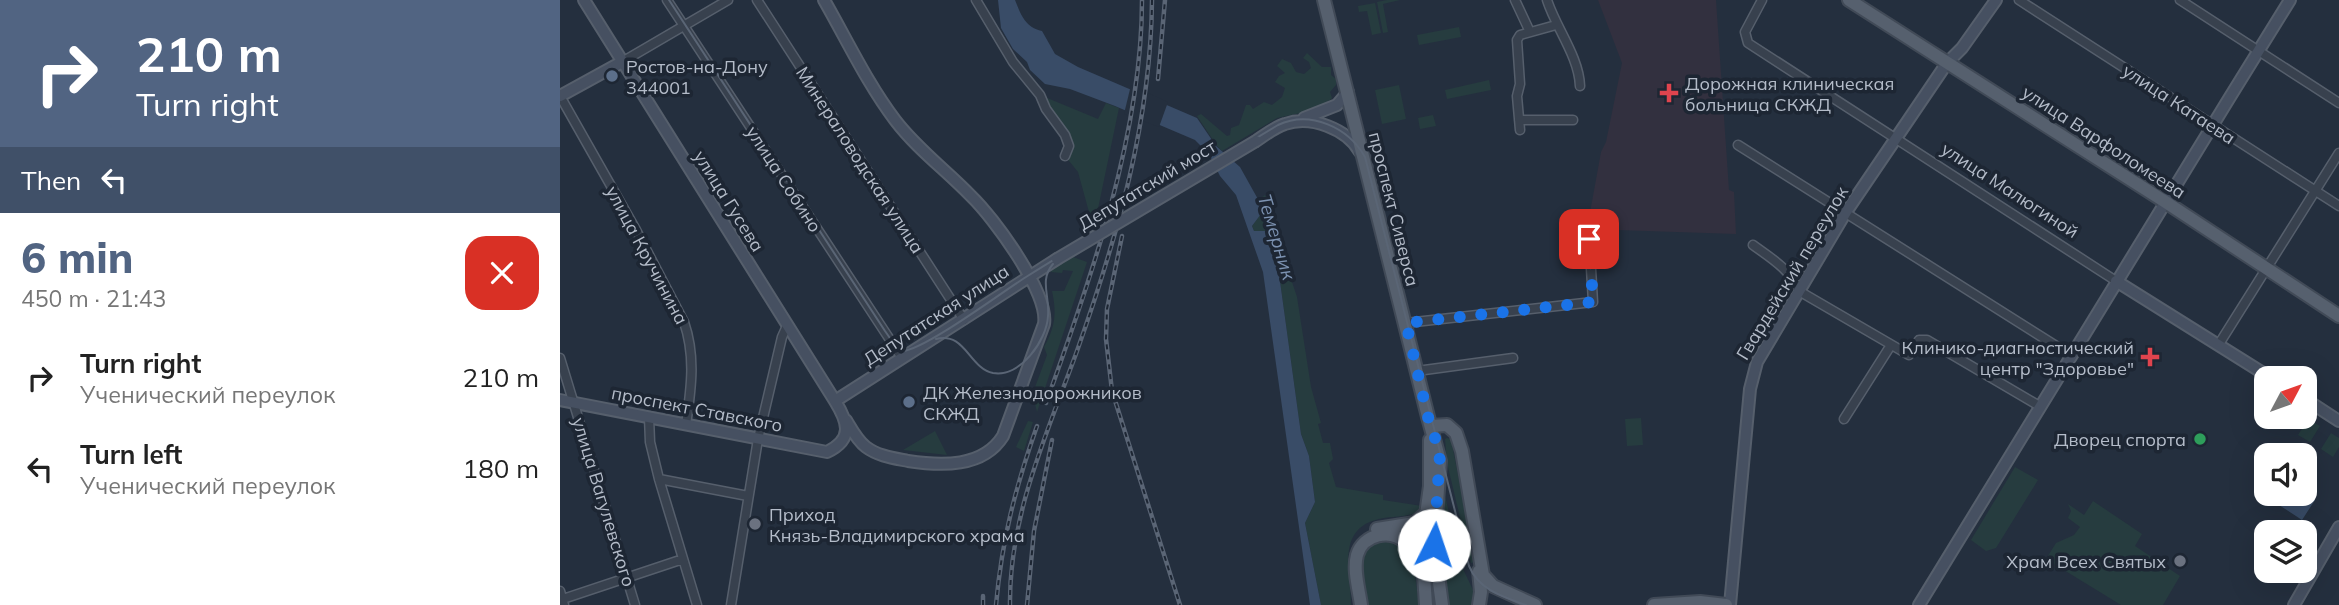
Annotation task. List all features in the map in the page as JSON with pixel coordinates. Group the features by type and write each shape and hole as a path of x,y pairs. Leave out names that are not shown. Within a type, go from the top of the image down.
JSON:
{"main road":[{"name":"проспект Сиверса","path":"1324,0 1440,461 1434,545 1443,605"},
{"name":"улица Варфоломеева","path":"1849,0 2339,316"},
{"path":"1431,426 1443,424 1456,433 1483,575 1493,586 1535,605"},
{"name":"проспект Сиверса","path":"1426,605 1422,544 1431,466 1431,426"},
{"path":"1458,443 1480,575 1479,605"},
{"path":"1355,605 1350,566 1356,544 1371,531 1415,523 1425,514"},
{"path":"1361,605 1356,557 1363,543 1373,537 1392,535 1407,544 1414,555 1423,585"},
{"path":"1654,605 1700,602 1728,605"}],"street":[{"name":"улица Гусева","path":"584,0 846,420 868,449 886,457 935,464 958,464 978,457 1000,440 1044,324 1044,306 1030,276"},
{"name":"улица Собино","path":"667,0 902,358"},
{"path":"560,96 728,0"},
{"name":"Минераловодская улица","path":"757,0 964,320"},
{"path":"824,0 895,120 931,160 980,205 1030,276"},
{"path":"976,0 1013,62 1040,95 1046,109 1065,135 1069,146 1065,156"},
{"path":"980,10 982,0"},
{"path":"1515,0 1530,32"},
{"path":"1547,0 1579,73 1580,86"},
{"name":"улица Малюгиной","path":"1762,0 1748,22 1745,32 1748,43 2116,281 2254,366"},
{"name":"Гвардейский переулок","path":"1728,605 1752,377 1757,362 1846,212 1947,63 1962,48 1996,0"},
{"name":"улица Катаева","path":"2019,0 2339,206"},
{"path":"2180,0 2339,103"},
{"path":"1919,605 2073,356 2164,201 2290,0"},
{"path":"1556,25 1520,35 1517,40 1519,125 1573,120"},
{"path":"1295,121 1327,110 1342,101 1348,92"},
{"name":"улица Кручинина","path":"560,96 636,230 684,322 690,338 693,369 687,425"},
{"path":"1340,132 1349,128 1354,120"},
{"path":"1295,121 1317,123 1340,132 1356,145 1363,158"},
{"name":"Депутатский мост","path":"1057,260 1279,127 1295,121"},
{"path":"1738,145 2073,356"},
{"path":"2220,344 2339,153"},
{"path":"1406,323 1593,302 1589,235"},
{"path":"1753,245 1794,279 1799,291 1891,345 1909,355 1919,340 1927,340 2041,407"},
{"name":"Депутатская улица","path":"835,401 1057,260"},
{"path":"731,605 758,439 782,337 787,326"},
{"path":"1844,419 1891,345"},
{"name":"улица Вагулевского","path":"560,358 635,605"},
{"path":"1417,371 1513,358"},
{"name":"проспект Ставского","path":"560,400 827,452 841,442 846,430 846,420"},
{"path":"2317,407 2339,421"},
{"path":"649,417 650,442 659,480 697,605"},
{"path":"659,480 748,496"},
{"path":"2296,604 2339,527"},
{"path":"562,599 683,559"}],"shaded area":[{"name":"Дорожная клиническая больница СКЖД","path":"1598,0 1716,0 1729,190 1734,192 1736,234 1587,229 1601,152 1606,142 1622,63"}],"green space":[{"path":"1400,0 1383,4 1388,32 1383,33 1377,2"},
{"path":"1375,3 1381,33 1372,35 1367,11 1359,12 1358,6"},
{"path":"1459,27 1461,37 1419,45 1417,35"},
{"path":"1307,53 1322,67 1331,67 1331,75 1336,79 1336,85 1330,92 1332,98 1310,111 1277,118 1222,151 1197,116 1201,114 1227,136 1230,135 1231,128 1239,125 1246,105 1253,109 1264,102 1272,105 1282,97 1285,88 1275,82 1285,73 1277,66 1282,59 1291,63 1296,72 1304,74 1311,68 1309,62 1303,58"},
{"path":"1489,80 1491,90 1447,99 1445,90"},
{"path":"1399,85 1406,119 1382,124 1375,90"},
{"path":"1040,95 1098,119 1106,103 1119,108 1095,223 1092,223 1078,172 1065,156 1069,146"},
{"path":"1433,115 1436,126 1420,129 1418,118"},
{"path":"1265,195 1285,246 1289,273 1297,297 1311,387 1321,423 1318,424 1323,443 1330,443 1333,459 1329,463 1336,487 1383,495 1383,500 1422,506 1422,510 1418,512 1384,518 1368,523 1358,530 1349,552 1351,605 1321,605 1305,523 1315,502 1309,456 1301,434 1275,245 1266,231 1254,231 1252,226 1264,210 1258,200"},
{"path":"1073,257 1087,262 1037,412 1031,398 1047,355 1044,347 1054,320 1052,291 1064,291 1073,271 1051,272 1055,265"},
{"path":"1641,418 1643,445 1627,446 1625,419"},
{"path":"1028,421 1033,422 1024,451 1016,447"},
{"path":"2317,424 2320,426 2310,442 2298,435 2302,429 2317,429"},
{"path":"935,431 947,455 903,450"},
{"path":"2331,433 2339,438 2339,447 2333,457 2321,449"},
{"path":"1447,438 1451,439 1475,562 1471,563 1447,463"},
{"path":"2015,467 2038,480 1996,548 1986,551 1971,540"},
{"path":"1444,492 1463,569 1474,592 1474,605 1448,605 1438,555"},
{"path":"2093,501 2142,534 2135,546 2180,576 2163,605 2121,605 2046,559 2056,543 2074,535 2080,527 2068,518 2071,511 2068,504 2084,515"},
{"path":"1386,537 1404,546 1414,567 1419,605 1365,605 1359,564 1367,545"}],"water":[{"name":"Темерник","path":"998,0 1015,0 1024,20 1031,27 1042,31 1055,54 1078,67 1197,118 1216,146 1240,167 1264,210 1252,226 1254,231 1266,231 1275,245 1301,434 1309,456 1315,502 1305,523 1321,605 1310,605 1263,272 1236,195 1220,176 1209,154 1195,140 1070,89 1045,84 1013,49 1001,28"},
{"path":"2281,506 2311,506 2302,520"}],"pier":[{"path":"1131,85 1168,102 1159,127 1124,114"}],"tram line":[{"path":"669,0 885,331 903,351 946,331 1026,277 1278,125 1303,119 1315,121 1327,124 1349,137 1365,157 1469,566 1485,587 1526,605"},
{"path":"936,339 954,340 985,370 993,373 1013,370 1030,355 1043,336 1048,316 1047,276 1053,264"}],"railway":[{"path":"1046,403 1111,205 1133,102 1140,50 1142,0"},
{"path":"1010,605 1011,572 1023,507 1042,444 1092,308 1129,178 1145,90 1152,0"},
{"path":"1158,79 1165,0"},
{"path":"1122,236 1107,309 1106,339 1112,391 1180,605"},
{"path":"996,605 1010,514 1037,426"},
{"path":"1027,605 1034,531 1052,440"},
{"path":"983,596 983,605"}],"place":[{"name":"Ростов-на-Дону 344001","path":"612,76"},
{"name":"Дорожная клиническая больница СКЖД","path":"1669,93"},
{"name":"Клинико-диагностический центр \"Здоровье\"","path":"2150,357"},
{"name":"ДК Железнодорожников СКЖД","path":"909,402"},
{"name":"Дворец спорта","path":"2200,439"},
{"name":"Приход Князь-Владимирского храма","path":"755,524"},
{"name":"Храм Всех Святых","path":"2180,561"}],"route":[{"path":"1434,545 1440,453 1428,417 1406,323 1593,302 1589,239"}]}
